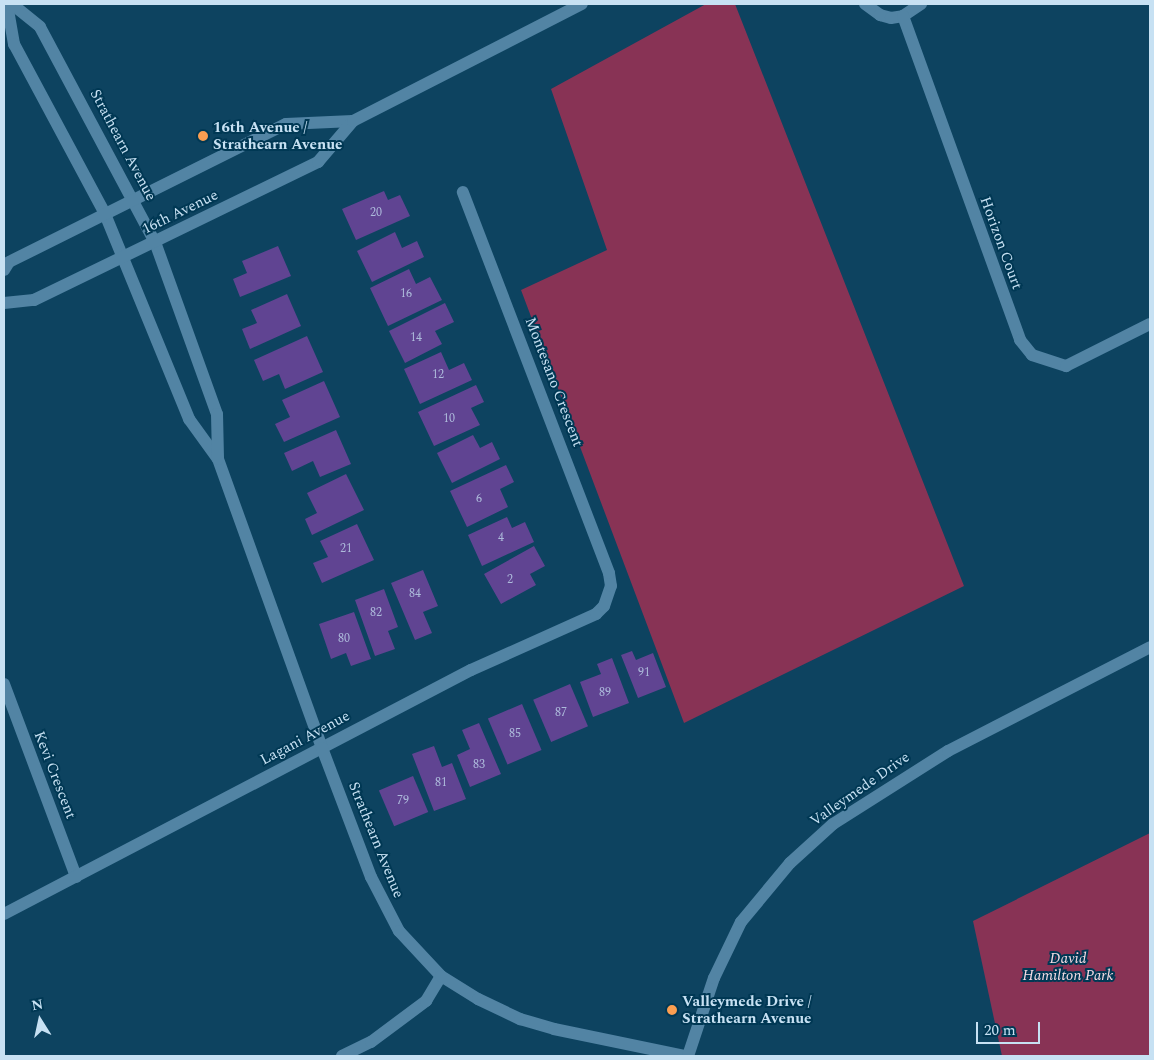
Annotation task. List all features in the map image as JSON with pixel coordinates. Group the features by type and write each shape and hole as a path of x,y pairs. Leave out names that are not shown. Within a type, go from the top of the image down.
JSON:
{"street":[{"name":"Strathearn Avenue","path":"8,4 14,44 105,214 125,257 189,419 218,460 322,748 381,901 399,931 442,976 478,999 520,1019 554,1029 684,1056"},
{"name":"Strathearn Avenue","path":"12,4 40,27 135,200 155,242 217,414 218,460"},
{"name":"16th Avenue","path":"4,303 34,300 318,162 353,120 582,4"},
{"path":"865,4 880,15 903,16 920,4"},
{"name":"Horizon Court","path":"903,16 1020,340 1032,355 1066,366 1150,324"},
{"name":"16th Avenue","path":"4,270 9,262 286,124 353,120"},
{"name":"Montesano Crescent","path":"462,192 518,330 611,586"},
{"name":"Lagani Avenue","path":"4,914 471,670 596,614 604,606 611,586"},
{"name":"Valleymede Drive","path":"688,1056 714,978 741,922 790,863 833,824 948,751 1150,647"},
{"name":"Kevi Crescent","path":"4,684 76,877"},
{"path":"342,1056 371,1042 426,1001 442,976"}],"green space":[{"path":"706,4 735,4 964,586 684,723 521,290 607,250 551,89"},
{"name":"David Hamilton Park","path":"1150,833 1150,1056 1002,1056 973,921"}],"building":[{"path":"384,191 388,200 400,195 410,216 356,240 342,209"},
{"path":"395,232 402,248 417,241 424,257 372,282 357,251"},
{"path":"278,246 291,276 240,297 233,279 247,273 242,261"},
{"path":"409,269 416,284 430,277 442,300 388,326 370,288"},
{"path":"287,294 301,326 250,349 242,329 257,323 251,310"},
{"path":"445,303 454,322 435,331 442,344 405,363 389,331"},
{"path":"307,336 323,372 285,389 279,374 263,381 254,360"},
{"path":"441,352 449,370 464,363 472,380 420,404 404,369"},
{"path":"324,381 340,417 284,442 275,424 290,417 282,400"},
{"path":"476,385 484,402 471,408 480,425 434,446 418,412"},
{"path":"336,430 351,464 320,477 313,461 292,471 284,453"},
{"path":"473,435 480,448 492,442 500,459 452,483 437,453"},
{"path":"506,465 514,482 500,489 508,507 467,527 450,491"},
{"path":"346,474 364,510 312,535 305,519 317,513 307,493"},
{"path":"507,517 512,528 525,522 534,542 482,566 468,535"},
{"path":"357,524 374,560 322,583 313,563 328,557 320,541"},
{"path":"534,546 545,566 530,574 536,585 501,604 484,574"},
{"path":"423,570 438,606 423,612 432,633 415,640 391,583"},
{"path":"384,589 398,627 388,631 395,649 375,656 355,600"},
{"path":"354,612 371,659 351,666 346,653 331,659 319,624"},
{"path":"632,651 636,660 653,653 666,687 638,698 621,655"},
{"path":"612,658 629,703 593,717 580,682 601,674 597,664"},
{"path":"570,684 588,726 551,742 533,700"},
{"path":"522,704 542,750 507,764 488,718"},
{"path":"479,723 501,774 470,787 457,755 470,749 462,730"},
{"path":"434,746 442,767 452,763 466,799 434,811 412,754"},
{"path":"413,776 428,812 394,826 379,790"}],"place":[{"name":"16th Avenue / Strathearn Avenue","path":"203,136"},
{"name":"Valleymede Drive / Strathearn Avenue","path":"672,1010"}]}
